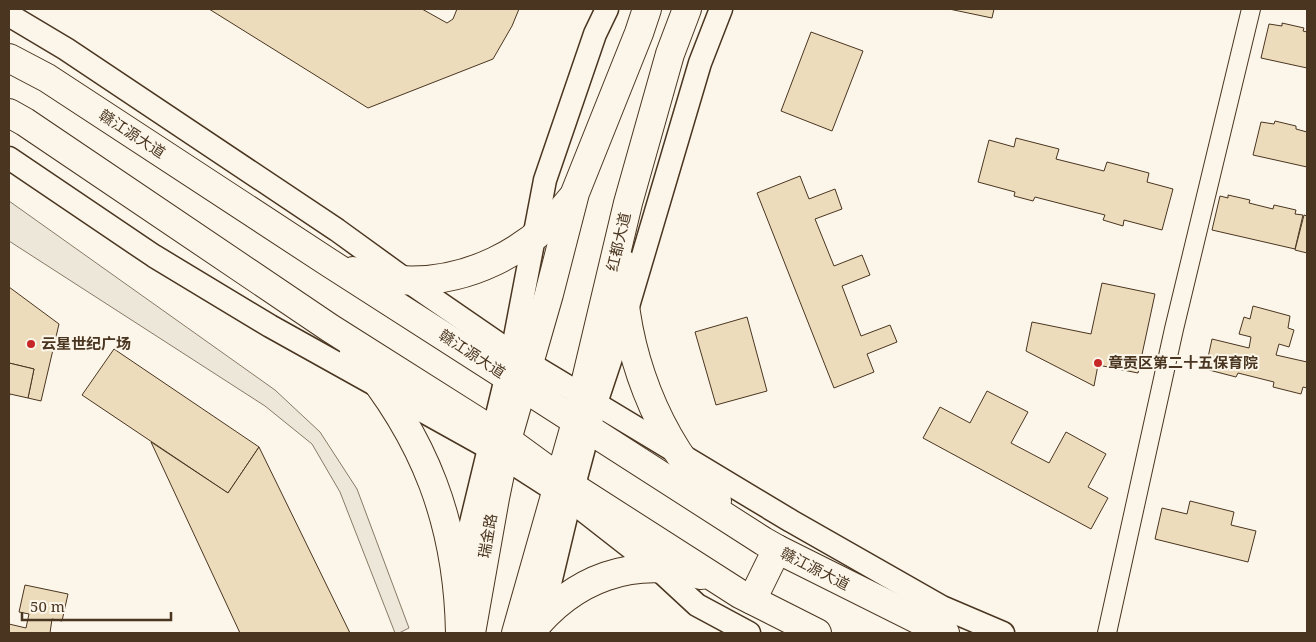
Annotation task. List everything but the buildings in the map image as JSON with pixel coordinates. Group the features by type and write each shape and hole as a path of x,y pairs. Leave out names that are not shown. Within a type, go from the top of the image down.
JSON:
{"main road":[{"path":"498,444 518,370 575,193 647,9"},
{"name":"红都大道","path":"564,489 589,399 628,203 670,54 687,9"},
{"name":"赣江源大道","path":"9,58 47,78 328,262 518,370 582,426 770,545 945,633"},
{"path":"9,113 330,328 564,489 746,597"},
{"path":"328,262 351,271 406,280 446,277 470,271 512,253 535,236 562,211 575,193"},
{"path":"628,203 622,265 626,313 645,387 658,417 674,446 693,473 738,522 770,545 746,597"},
{"path":"330,328 354,353 382,388 413,437 428,468 440,501 449,535 457,580 460,633"},
{"name":"瑞金路","path":"471,633 495,498 498,444"},
{"path":"516,633 564,489"},
{"path":"537,628 558,602 575,590 611,574 630,570 657,568 688,571 724,584 817,633"}],"street":[{"path":"518,370 535,236 545,180 606,9"},
{"path":"589,399 626,313 700,63 721,9"},
{"path":"1107,633 1174,329 1251,9"},
{"path":"9,15 66,49 338,230 406,280 518,370 589,399 791,521 942,607 1003,633"},
{"path":"9,158 162,261 270,326 382,388 498,444 457,580 446,633"},
{"path":"537,628 564,489 657,568 697,605 749,633"}],"shaded area":[{"path":"9,201 275,390 320,432 357,489 409,628 395,633 340,492 312,444 265,406 9,241"}],"place":[{"name":"云星世纪广场","path":"31,344"},
{"name":"章贡区第二十五保育院","path":"1098,363"}]}
